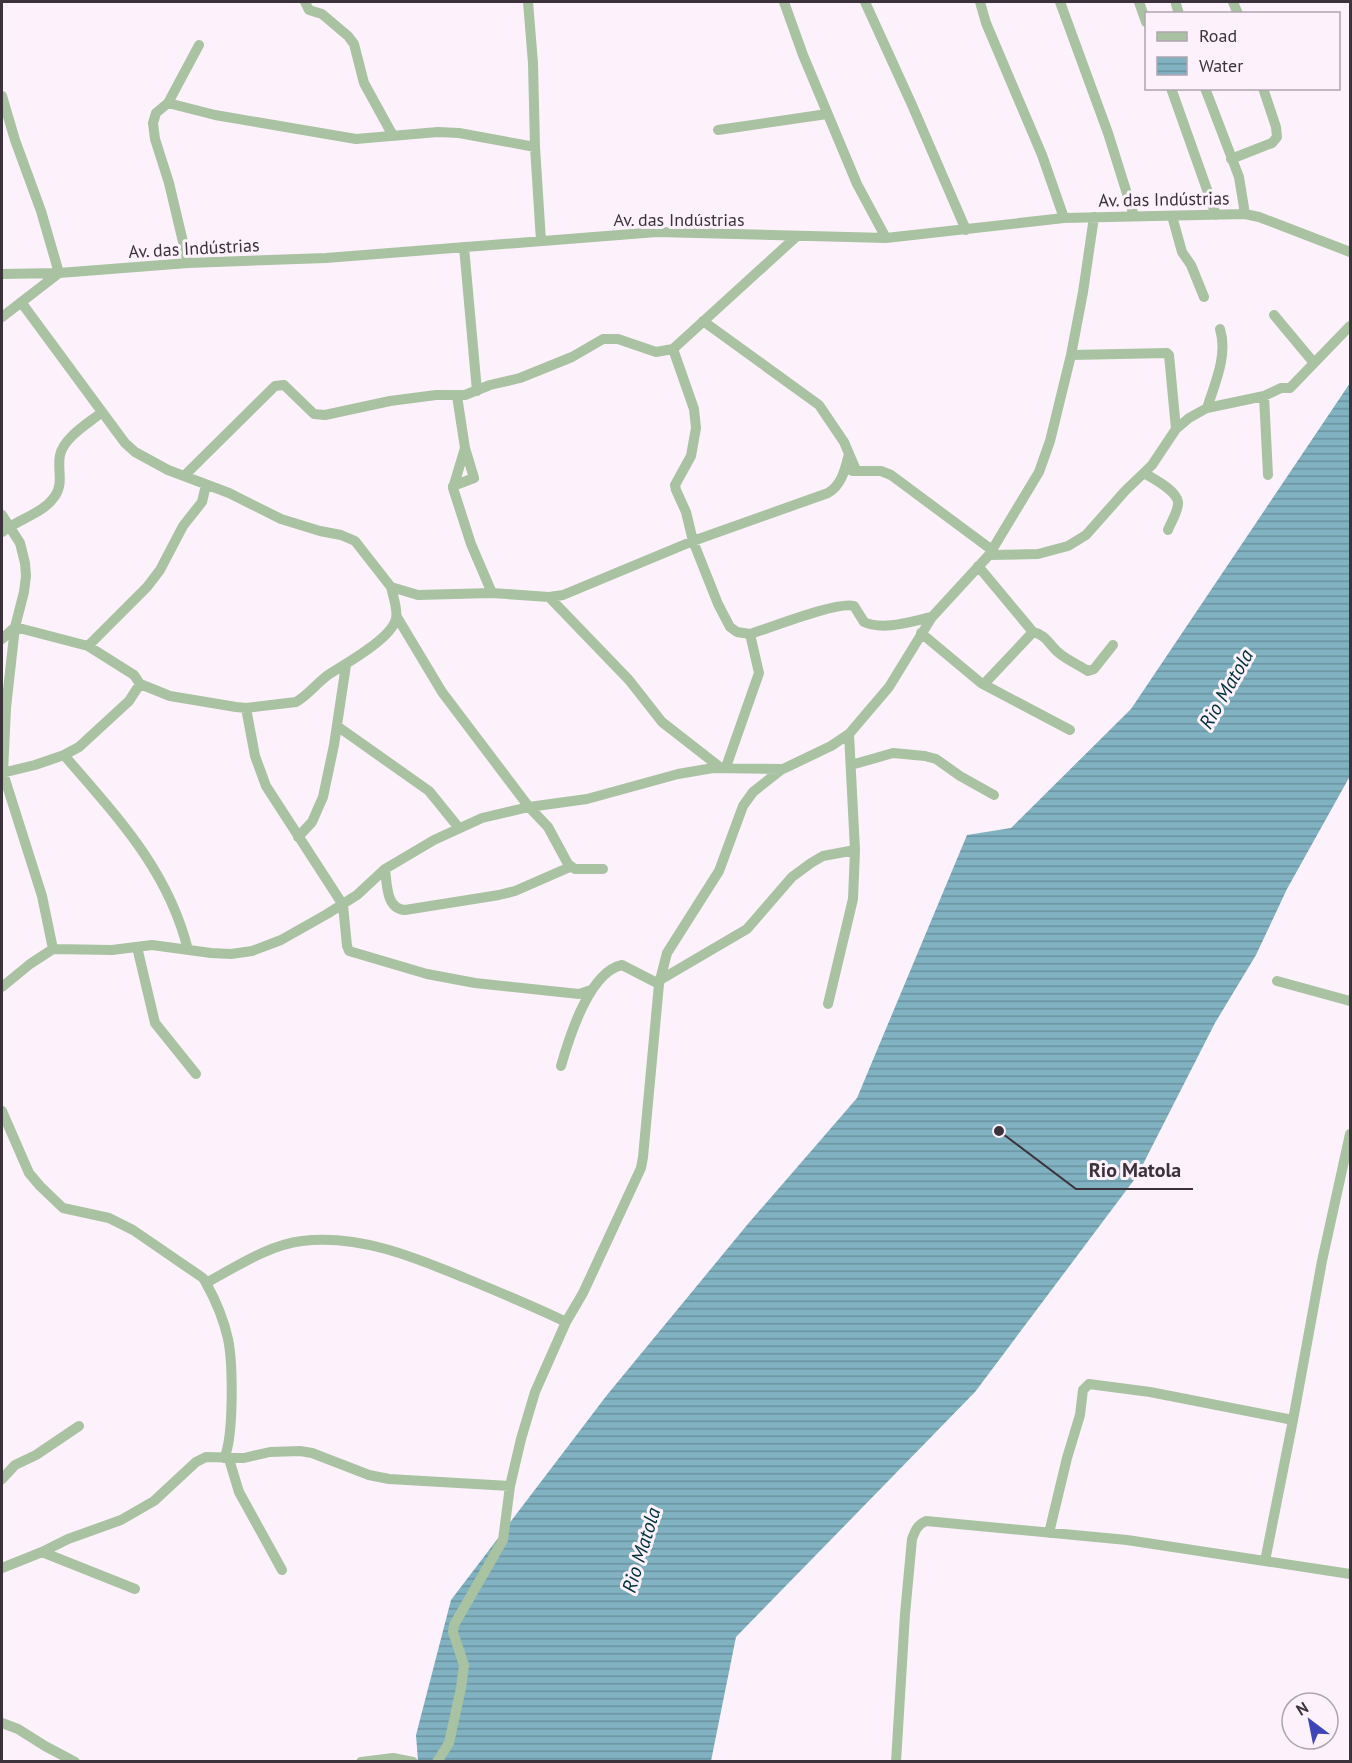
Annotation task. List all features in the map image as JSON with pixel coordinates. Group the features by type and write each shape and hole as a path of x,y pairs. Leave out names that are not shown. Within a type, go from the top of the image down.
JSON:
{"street":[{"path":"305,2 309,10 328,18 354,44 364,83 392,134"},
{"path":"528,2 541,241"},
{"path":"784,2 827,114 857,183 886,238"},
{"path":"865,2 966,230"},
{"path":"980,2 986,24 1042,154 1064,218"},
{"path":"1060,2 1108,133 1134,216"},
{"path":"1139,2 1145,19"},
{"path":"188,263 170,183 155,139 153,123 156,113 168,103 199,45"},
{"path":"1172,90 1216,215"},
{"path":"1206,90 1239,177 1245,214"},
{"path":"1231,159 1272,143 1277,137 1264,90"},
{"path":"2,96 15,140 41,211 59,273 2,317"},
{"path":"168,103 214,115 356,139 392,134 438,132 459,133 535,147"},
{"path":"718,130 827,114"},
{"name":"Av. das Indústrias","path":"2,274 59,273 188,263 326,258 657,232 886,238 1064,218 1245,214 1259,217 1350,252"},
{"path":"1172,216 1182,252 1191,265 1204,297"},
{"path":"437,1761 449,1743 464,1665 453,1632 454,1625 503,1540 510,1486 534,1392 566,1322 583,1293 644,1158 660,982 667,953 719,871 743,806 753,792 783,769 831,746 849,734 889,687 932,617 990,552 1039,472 1050,441 1071,356 1094,217"},
{"path":"184,476 279,384 284,385 314,414 320,415 390,401 436,395 457,396 477,391 520,378 572,357 603,339 618,339 656,352 673,349 797,236"},
{"path":"464,247 477,391"},
{"path":"21,303 125,443 135,452 168,470 229,493 282,519 355,541 391,586 397,617 442,692 529,807 548,827 570,867 603,869"},
{"path":"1274,315 1314,363"},
{"path":"703,321 786,379 800,393 815,400 837,429 856,470"},
{"path":"843,475 856,470 881,471 891,476 990,552 1038,554 1068,546 1086,535 1125,491 1152,465 1176,429 1207,408 1264,396 1281,388 1290,388 1350,326"},
{"path":"1207,408 1218,375 1223,345 1220,329"},
{"path":"673,349 694,409 696,428 691,456 675,487 686,512 693,541 718,604 730,627 737,632 750,634 845,605 854,606 864,622 871,624 892,625 932,617"},
{"path":"1071,356 1167,353 1176,429"},
{"path":"453,486 474,478 465,448 457,396"},
{"path":"1264,396 1268,475"},
{"path":"6,529 32,516 55,496 61,476 60,454 64,446 102,412"},
{"path":"465,448 453,486 455,499 492,594"},
{"path":"391,586 418,595 492,594 549,597 563,595 693,541 828,493 836,487 843,475 849,454"},
{"path":"1144,473 1174,494 1178,500 1168,530"},
{"path":"88,646 160,570 183,526 205,497 206,485"},
{"path":"2,515 6,529 20,543 26,570 24,592 15,627 2,773 42,896 53,949"},
{"path":"978,566 1033,632 1041,634 1058,652 1088,671 1094,669 1113,645"},
{"path":"549,597 628,680 662,722 723,768"},
{"path":"15,627 88,646 134,675 140,684 170,696 246,708 296,702 302,699 328,676 346,665 384,634 394,624 397,617"},
{"path":"2,639 15,627"},
{"path":"984,684 1033,632"},
{"path":"921,633 984,684 1070,730"},
{"path":"723,768 759,673 750,634"},
{"path":"298,837 312,822 323,797 346,665"},
{"path":"2,773 64,755 99,730 129,701 140,684"},
{"path":"246,708 255,756 266,786 343,904 349,951 427,974 476,983 579,994 591,990"},
{"path":"337,726 429,790 459,828"},
{"path":"828,1004 837,971 841,941 852,906 855,850 849,734"},
{"path":"851,765 893,753 925,756 936,759 960,777 994,795"},
{"path":"64,755 147,855 170,896 188,950"},
{"path":"2,987 53,949 112,950 152,945 231,954 252,951 282,940 357,895 385,870 434,840 482,818 529,807 587,799 678,774 723,768 783,769"},
{"path":"660,982 747,929 792,877 811,863 823,856 855,850"},
{"path":"385,870 390,902 396,908 405,910 515,891 570,867"},
{"path":"137,947 152,1018 196,1074"},
{"path":"561,1066 574,1024 591,990 606,974 622,965 660,982"},
{"path":"1277,981 1350,1001"},
{"path":"2,1111 29,1173 63,1208 109,1218 133,1230 203,1278 227,1337 231,1363 230,1439 226,1459 239,1492 282,1570"},
{"path":"1265,1561 1322,1261 1350,1134"},
{"path":"206,1283 280,1247 301,1241 335,1239 371,1245 403,1254 566,1322"},
{"path":"1049,1533 1080,1415 1083,1390 1089,1384 1150,1392 1293,1420"},
{"path":"2,1479 15,1465 36,1455 60,1436 79,1426"},
{"path":"2,1568 68,1539 121,1520 148,1504 201,1458 244,1458 270,1452 300,1451 312,1453 369,1475 389,1479 510,1486"},
{"path":"896,1761 912,1539 915,1529 921,1523 926,1521 1127,1540 1350,1574"},
{"path":"42,1552 135,1589"},
{"path":"2,1723 18,1729 75,1761"},
{"path":"361,1761 393,1758 413,1761"}],"water":[{"path":"1350,383 1350,776 1287,889 1256,955 1215,1023 1137,1176 975,1392 736,1637 711,1761 418,1761 416,1735 451,1600 607,1395 747,1225 857,1098 967,835 1011,828 1131,709"}],"place":[{"name":"Rio Matola","path":"999,1131"}]}
